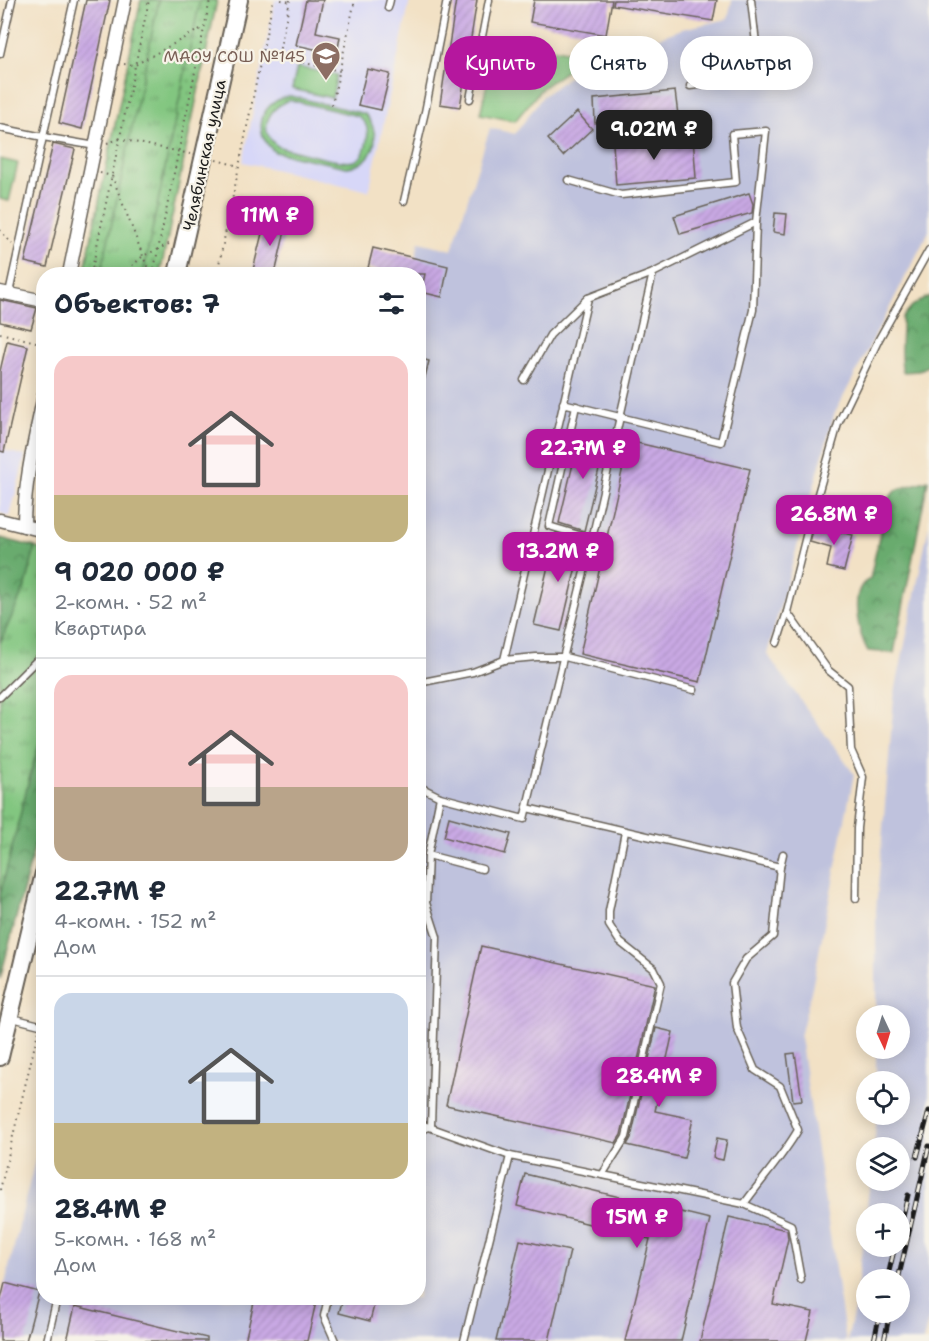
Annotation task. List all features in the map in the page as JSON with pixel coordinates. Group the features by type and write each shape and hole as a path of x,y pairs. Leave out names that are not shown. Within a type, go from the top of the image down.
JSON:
{"street":[{"path":"70,267 126,0"},
{"name":"Челябинская улица","path":"179,267 238,0"},
{"path":"4,293 36,300"},
{"path":"24,526 25,490 36,435"},
{"path":"0,520 36,529"},
{"path":"0,1056 2,1039 36,906"}],"lane":[{"path":"0,54 12,0"},
{"path":"4,293 18,251 74,0"},
{"path":"388,8 390,0"},
{"path":"404,201 425,112 447,0"},
{"path":"470,99 489,0"},
{"path":"751,0 755,36"},
{"path":"0,128 96,146"},
{"path":"563,403 721,442 753,310 756,222 766,131 732,134 736,182 621,195 568,180"},
{"path":"524,380 550,335 588,298 652,273 756,222"},
{"path":"777,643 838,424 879,339 929,250"},
{"path":"426,790 440,797 524,819 565,657 652,273"},
{"path":"504,660 588,298"},
{"path":"576,406 549,526 592,539"},
{"path":"787,612 828,670 848,686 851,750 863,777 857,828 856,898"},
{"path":"426,681 473,672 504,660 565,657 694,690"},
{"path":"0,697 36,661"},
{"path":"431,1126 436,938 426,903 428,855 440,797"},
{"path":"527,808 780,867"},
{"path":"602,1175 626,1137 661,984 654,969 620,942 609,925 609,911 625,832"},
{"path":"744,1204 798,1130 780,1086 754,1070 737,1028 732,983 746,959 772,936 783,854"},
{"path":"428,855 482,869"},
{"path":"9,1017 36,1025"},
{"path":"426,1125 510,1156 744,1204 792,1225 801,1280"},
{"path":"426,1128 431,1126"},
{"path":"464,1341 510,1156"},
{"path":"47,1341 55,1305"},
{"path":"326,1305 324,1316 335,1341"}],"path":[{"path":"92,267 149,0"},
{"path":"153,267 210,0"},
{"path":"218,267 273,0"},
{"path":"280,0 290,1 278,57 340,71"},
{"path":"332,105 355,0"},
{"path":"112,63 135,65 204,27"},
{"path":"96,146 120,139 239,166"},
{"path":"112,176 148,267"},
{"path":"0,230 18,251"},
{"path":"131,267 143,256 158,249"},
{"path":"0,333 36,342"},
{"path":"0,1190 36,1046"}],"shaded area":[{"name":"МАОУ СОШ №145","path":"275,0 410,0 369,191 243,162"},
{"path":"732,0 929,0 929,231 834,415 767,654 854,774 813,983 800,1037 846,1341 0,1341 0,1304 36,1157 36,1305 426,1305 426,267 414,267 419,242 452,250 490,128 515,134 543,96 551,90 557,90 557,86 569,77 569,90 668,90 668,36 663,36 682,29 728,19"},
{"path":"0,449 25,456 10,516 0,513"},
{"path":"929,525 929,1318 923,1341 847,1341 856,1297 856,1323 910,1323 910,1269 859,1269 861,1257 910,1257 910,1203 867,1203 869,1191 910,1191 910,1137 875,1137 876,1125 910,1125 910,1071 876,1071 876,1059 910,1059 910,1005 876,1005 876,910 894,698"}],"green space":[{"path":"141,0 217,0 161,267 85,267"},
{"path":"141,0 159,0 102,267 85,267"},
{"path":"200,0 217,0 161,267 144,267"},
{"path":"557,49 569,51 569,69 557,77"},
{"path":"297,67 337,75 332,98 292,89"},
{"path":"486,90 540,90 515,121 480,114"},
{"path":"291,96 365,114 374,131 374,147 365,160 347,167 275,152 263,136 261,127 266,110 280,99","holes":["290,100 358,116 367,126 367,143 361,156 351,162 331,160 279,147 268,134 268,120 271,114 282,103"]},
{"path":"0,159 18,163 9,201 0,199"},
{"path":"929,296 929,365 919,371 903,372 902,318 912,306"},
{"path":"928,480 894,653 868,651 859,627 857,600 862,585 870,579 887,500 896,490"},
{"path":"0,538 36,548 36,841 0,979"},
{"path":"0,538 35,547 27,582 0,643"},
{"path":"36,755 36,841 0,979 0,895"}],"building":[{"path":"86,0 110,0 82,129 59,123"},
{"path":"306,0 323,0 316,32 340,37 337,54 296,45"},
{"path":"456,0 477,0 471,36 450,36"},
{"path":"534,0 612,0 606,35 530,22"},
{"path":"614,0 717,0 713,21 613,5"},
{"path":"367,69 390,74 381,110 358,105"},
{"path":"444,78 444,90 463,90 460,107 440,104"},
{"path":"675,91 678,115 595,123 594,99"},
{"path":"577,112 592,129 563,156 548,139"},
{"path":"693,137 696,178 616,185 613,144"},
{"path":"53,144 75,149 47,267 25,262"},
{"path":"749,193 753,204 752,213 680,234 674,216"},
{"path":"775,213 787,214 785,234 773,232"},
{"path":"266,217 287,222 277,267 254,267"},
{"path":"373,248 448,266 442,297 426,293 426,267 368,267"},
{"path":"0,300 36,308 31,329 0,322"},
{"path":"7,341 28,346 4,452 0,451 0,371"},
{"path":"581,430 607,436 584,531 559,523"},
{"path":"629,441 750,469 700,682 580,654"},
{"path":"814,526 853,535 844,571 827,567 831,548 810,542"},
{"path":"556,533 582,541 561,631 534,625"},
{"path":"449,817 511,834 505,854 444,837"},
{"path":"481,946 655,985 621,1135 616,1143 446,1105"},
{"path":"656,1028 673,1032 655,1111 693,1119 684,1158 627,1145 631,1138"},
{"path":"795,1053 802,1100 793,1101 787,1054"},
{"path":"717,1138 727,1140 723,1160 713,1158"},
{"path":"525,1174 710,1219 681,1341 625,1341 650,1239 517,1206"},
{"path":"729,1217 787,1230 788,1239 773,1304 813,1312 806,1341 700,1341"},
{"path":"520,1240 570,1251 549,1341 496,1341"},
{"path":"5,1283 36,1291 36,1303 26,1341 0,1341 0,1303"},
{"path":"253,1305 315,1305 307,1341 245,1341"},
{"path":"341,1305 374,1305 370,1321 339,1313"},
{"path":"75,1306 207,1338 207,1341 67,1341"}],"railway":[{"path":"917,1157 929,1111"},
{"path":"901,1269 929,1146"},
{"path":"906,1203 908,1195"},
{"path":"890,1269 892,1257"},
{"path":"874,1341 878,1323"},
{"path":"884,1341 888,1323"}],"place":[{"name":"МАОУ СОШ №145","path":"326,82"}]}
